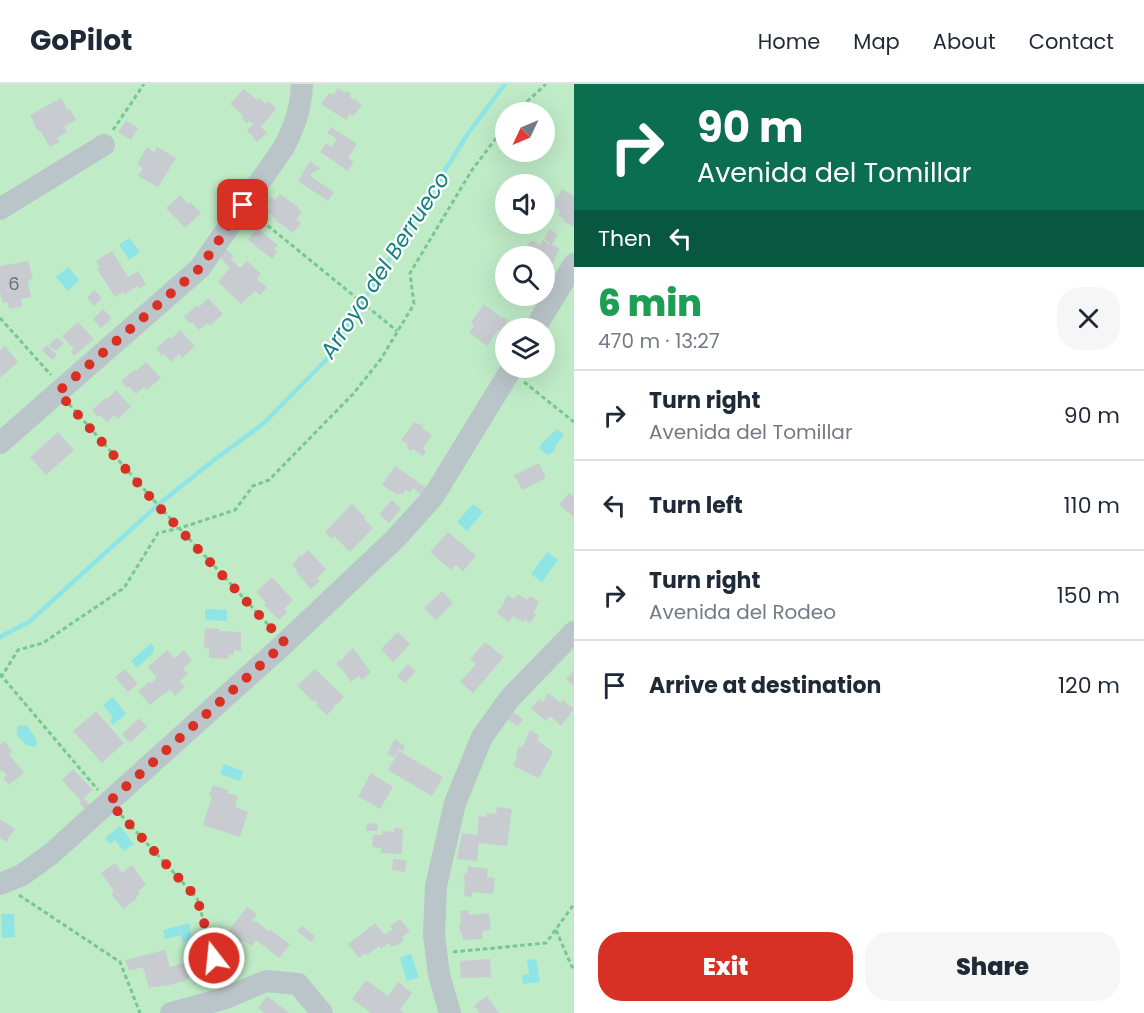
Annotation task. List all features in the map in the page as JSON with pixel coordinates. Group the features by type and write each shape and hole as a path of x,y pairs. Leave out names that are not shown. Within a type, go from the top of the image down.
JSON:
{"street":[{"path":"0,443 200,268 284,147 302,102 302,84"},
{"path":"0,209 104,145"},
{"path":"541,318 574,264"},
{"path":"1,884 22,875 51,854 285,643 395,539 433,497 506,378"},
{"path":"450,1013 439,975 434,935 436,886 455,803 482,737 510,698 574,632"},
{"path":"171,1013 226,998 266,981 298,984 322,1013"}],"path":[{"path":"104,145 144,84"},
{"path":"527,102 546,84"},
{"path":"226,998 197,898 109,802 1,675 18,651 43,643 124,588 158,533 236,510 253,486 269,480 353,394 381,359 414,304 410,273 472,171 495,140"},
{"path":"243,205 397,332"},
{"path":"0,318 158,506 285,643"},
{"path":"522,378 574,422"},
{"path":"1,884 120,962 140,1013"},
{"path":"436,954 546,943 574,904"},
{"path":"556,930 574,967"}],"green space":[{"path":"0,84 574,84 574,1013 0,1013"}],"water":[{"path":"129,238 140,252 129,260 119,245"},
{"path":"68,267 79,280 68,291 56,277"},
{"path":"557,429 564,435 556,445 554,452 547,455 539,448"},
{"path":"473,504 483,512 467,531 457,522"},
{"path":"547,552 558,560 542,582 531,574"},
{"path":"205,609 227,610 227,621 205,620"},
{"path":"151,643 154,647 153,653 137,668 131,661"},
{"path":"113,697 126,714 113,725 110,721 113,718 103,705"},
{"path":"26,725 36,738 35,746 27,746 16,734 17,727"},
{"path":"224,764 243,771 240,781 220,774"},
{"path":"120,826 134,844 124,851 115,840 110,844 105,838"},
{"path":"1,914 14,914 15,937 2,938"},
{"path":"189,923 192,940 183,942 181,935 165,939 163,930"},
{"path":"411,954 419,977 407,981 400,958"},
{"path":"536,959 540,982 523,984 522,975 529,974 527,960"}],"building":[{"path":"338,88 345,93 347,91 351,94 349,96 362,105 353,116 350,114 346,120 321,104 329,93 333,95"},
{"path":"244,89 257,100 259,98 266,104 268,101 276,109 261,127 267,133 257,142 247,130 253,124 241,118 243,116 230,104"},
{"path":"61,98 76,120 64,127 67,132 57,138 59,142 50,147 30,115"},
{"path":"126,121 138,128 131,140 118,132"},
{"path":"331,127 357,144 348,158 354,162 348,171 320,152 326,143 331,147 337,139 327,133"},
{"path":"147,147 154,152 157,147 176,158 158,187 138,176 143,168 137,164"},
{"path":"310,161 321,169 310,176 334,192 328,201 298,181"},
{"path":"562,189 574,196 573,227 558,215 560,211 555,208 555,201"},
{"path":"280,194 302,212 296,220 301,223 293,233 279,224 266,211 271,205 267,202 271,197 275,200"},
{"path":"180,195 201,213 185,228 166,208"},
{"path":"257,228 278,245 274,249 277,252 272,259 248,240"},
{"path":"555,233 558,235 552,244 560,249 555,257 555,246 527,246 531,240 540,245 543,240 550,243 544,239 547,234"},
{"path":"225,249 234,256 231,259 240,268 247,261 261,274 257,279 267,287 260,295 255,291 241,304 218,282 230,268 219,257"},
{"path":"112,251 128,277 138,271 146,284 139,289 137,286 115,297 97,269 100,267 96,261"},
{"path":"28,261 33,279 28,280 31,297 21,299 22,306 9,309 8,302 3,303 0,292 0,266"},
{"path":"94,290 102,298 94,306 87,298"},
{"path":"208,298 223,314 210,326 207,323 199,330 184,317"},
{"path":"484,304 502,318 495,318 495,334 487,346 469,332 474,326 471,322"},
{"path":"103,309 112,318 101,328 93,319"},
{"path":"78,322 94,339 74,356 71,351 74,349 62,336"},
{"path":"180,330 195,346 182,358 179,354 171,362 156,349"},
{"path":"57,337 64,343 56,351 49,345"},
{"path":"47,345 57,355 52,360 42,350"},
{"path":"5,346 18,362 0,378 0,350"},
{"path":"146,362 161,378 147,390 144,387 136,394 121,381"},
{"path":"116,390 131,407 118,419 114,415 107,422 92,410"},
{"path":"414,422 423,426 422,428 432,435 423,448 426,451 423,456 413,449 410,451 408,444 401,440"},
{"path":"58,432 74,450 46,475 30,457"},
{"path":"539,463 546,478 522,490 514,475"},
{"path":"395,466 427,488 422,495 413,488 410,492 406,490 402,495 400,493 398,495 382,485"},
{"path":"569,493 572,496 574,494 574,517 559,505"},
{"path":"392,500 401,509 389,523 379,514"},
{"path":"352,504 373,528 350,552 334,536 332,539 325,532"},
{"path":"448,532 476,556 463,571 456,565 451,570 430,552"},
{"path":"308,550 326,569 317,578 320,581 311,589 292,565 300,555"},
{"path":"272,577 293,600 284,609 287,612 279,620 264,605 266,603 256,592"},
{"path":"442,591 453,603 436,620 424,608"},
{"path":"518,594 527,600 531,596 539,602 533,613 536,615 530,623 513,616 509,622 497,613 508,595 514,599"},
{"path":"205,628 241,632 241,651 234,650 234,655 229,654 228,659 209,658 209,649 204,648"},
{"path":"398,632 410,644 393,662 381,649"},
{"path":"485,642 504,657 473,693 460,682 476,664 470,659"},
{"path":"353,648 371,672 362,680 359,676 351,682 336,664"},
{"path":"167,650 174,658 184,650 192,661 183,668 188,674 180,681 185,687 175,696 170,689 150,705 138,691 157,678 148,667"},
{"path":"408,664 416,671 405,683 397,676"},
{"path":"125,669 138,684 128,692 115,677"},
{"path":"315,669 344,697 327,715 316,705 318,703 312,701 298,686"},
{"path":"574,670 574,686 566,679"},
{"path":"548,693 561,703 563,700 574,709 561,726 550,716 546,721 531,709 539,699 543,702"},
{"path":"96,711 124,743 102,763 73,731"},
{"path":"513,712 523,719 518,726 508,720"},
{"path":"139,718 147,727 130,743 122,734"},
{"path":"530,730 539,735 537,740 553,752 539,778 513,766 519,746 522,748"},
{"path":"395,739 405,746 402,751 399,749 394,757 387,754"},
{"path":"4,741 12,751 9,754 24,773 9,785 3,778 7,775 0,770 0,744"},
{"path":"399,751 443,777 432,796 388,770"},
{"path":"73,769 93,790 84,798 91,806 86,811 79,803 81,801 62,780"},
{"path":"371,773 393,787 380,809 358,796"},
{"path":"213,785 238,796 235,807 248,812 240,837 203,825 212,797 209,796"},
{"path":"497,807 512,809 507,846 479,843 477,861 457,859 462,833 477,835 479,816 486,817 487,813 496,814"},
{"path":"0,819 15,829 6,842 0,838"},
{"path":"367,823 378,824 377,831 366,831"},
{"path":"394,828 403,829 402,854 381,853 381,848 372,847 373,835 382,835 383,831 394,832"},
{"path":"393,859 406,860 405,872 392,870"},
{"path":"115,863 122,873 132,865 146,885 138,891 140,894 136,897 137,899 123,909 111,894 114,891 101,873"},
{"path":"468,866 488,869 487,877 495,878 493,894 472,892 472,897 464,896 465,883 463,882"},
{"path":"247,907 257,914 252,921 254,923 256,921 269,932 271,930 290,944 279,958 256,940 252,946 243,940 240,944 234,939 230,945 222,939"},
{"path":"468,910 469,915 489,913 491,930 482,931 483,939 463,940 459,924 461,923 460,911"},
{"path":"400,919 410,931 396,946 391,947 388,943 381,949 379,946 359,958 348,944 375,923 385,935 393,929 390,926"},
{"path":"302,926 315,936 311,942 297,931"},
{"path":"165,950 170,967 190,961 194,977 185,979 186,981 149,988 143,967 129,971 125,960"},
{"path":"490,959 491,977 461,978 460,961"},
{"path":"366,980 388,996 398,982 412,993 400,1010 404,1013 371,1013 352,999"},
{"path":"267,996 289,1013 265,1013 258,1008"},
{"path":"487,996 499,1013 480,1013 474,1006"}],"waterway":[{"name":"Arroyo del Berrueco","path":"0,637 29,622 158,505 263,424 327,359 467,135 505,84"}],"route":[{"path":"214,958 197,898 109,802 285,643 158,506 58,392 200,268 243,205"}]}
